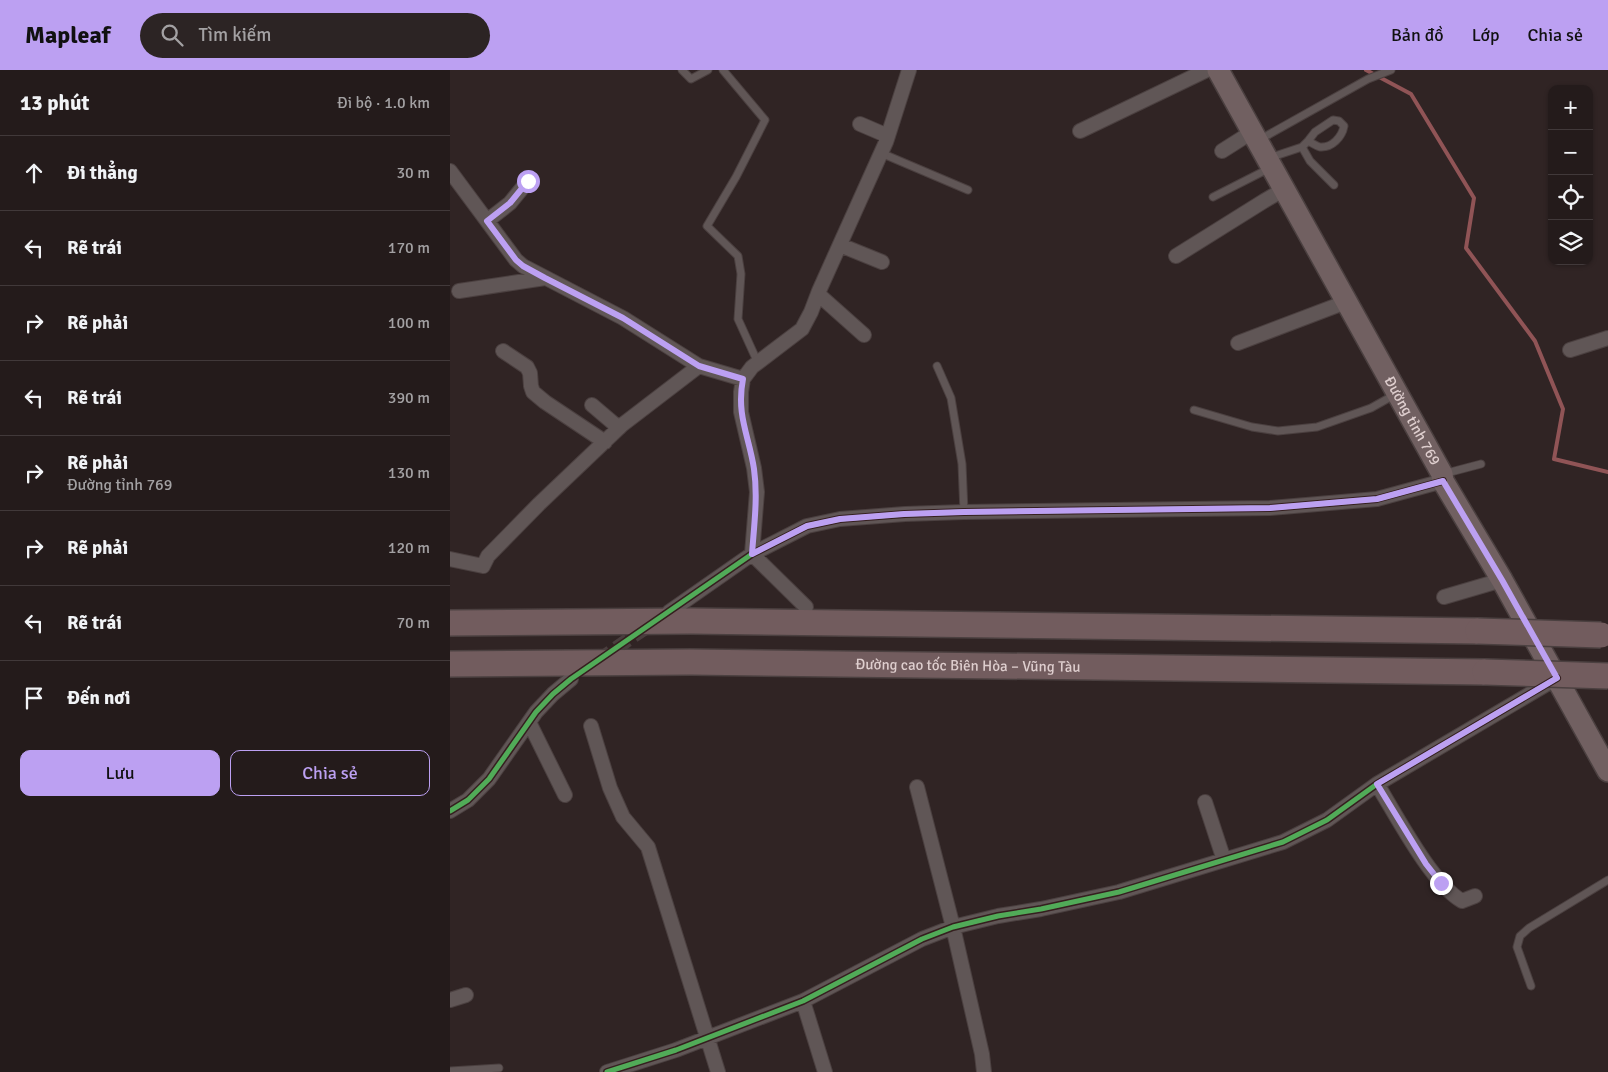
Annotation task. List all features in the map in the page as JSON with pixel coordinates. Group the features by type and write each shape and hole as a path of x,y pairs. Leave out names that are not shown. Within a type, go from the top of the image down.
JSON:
{"highway":[{"path":"450,623 691,621 1478,631 1605,635"},
{"name":"Đường cao tốc Biên Hòa – Vũng Tàu","path":"450,664 690,662 1485,672 1608,676"}],"main road":[{"name":"Đường tỉnh 769","path":"1218,70 1443,478 1608,771"}],"street":[{"path":"806,607 752,554 756,492 754,468 741,412 743,379 752,367 802,329 881,153 909,70"},
{"path":"1080,131 1206,70"},
{"path":"860,124 888,136"},
{"path":"1222,151 1262,150"},
{"path":"450,171 516,260 523,266 623,318 699,366 743,379"},
{"path":"487,221 510,203 528,181"},
{"path":"1176,256 1283,190"},
{"path":"840,245 882,262"},
{"path":"459,291 545,278"},
{"path":"818,294 864,335"},
{"path":"1238,343 1346,302"},
{"path":"1570,350 1608,338"},
{"path":"503,351 526,367 530,373 533,392 604,442"},
{"path":"450,559 483,566 488,556 501,542 619,428 699,366"},
{"path":"592,405 619,428"},
{"path":"668,612 752,554 807,526 840,519 964,512 1270,508 1377,499 1443,478"},
{"path":"1444,597 1502,580"},
{"path":"610,1071 676,1050 803,1001 922,939 952,927 1119,892 1283,842 1327,820 1377,784 1557,678"},
{"path":"450,811 468,800 489,779 536,712 571,679"},
{"path":"529,722 565,795"},
{"path":"592,726 610,788 623,817 648,847 718,1072"},
{"path":"1377,784 1426,864 1441,883 1462,901 1475,896"},
{"path":"917,787 982,1054 984,1072"},
{"path":"1205,802 1224,860"},
{"path":"450,1000 466,995"},
{"path":"803,1001 825,1072"}],"lane":[{"path":"682,70 691,79 708,70"},
{"path":"723,70 765,120 736,177 707,226 738,256 741,274 738,319 758,363"},
{"path":"1212,197 1262,150 1368,79 1387,71"},
{"path":"1262,150 1302,147 1315,132 1333,120 1339,121 1344,126 1343,134 1327,146 1318,147 1308,141"},
{"path":"1302,147 1310,161 1334,185"},
{"path":"881,153 968,190"},
{"path":"937,366 951,398 962,464 964,512"},
{"path":"1194,410 1278,431 1317,426 1371,408 1397,394"},
{"path":"1443,478 1482,464"},
{"path":"1531,986 1517,947 1520,936 1529,928 1608,880"},
{"path":"450,1071 499,1068"}],"waterway":[{"path":"1366,70 1411,94 1474,198 1466,248 1535,341 1563,409 1554,459 1608,472"}],"tunnel":[{"path":"599,660 651,624"}],"cycle path":[{"path":"450,811 468,800 489,779 536,712 571,679 752,554 807,526 840,519 905,514 1270,508 1377,499 1443,481"},
{"path":"607,1072 676,1050 803,1001 922,939 953,927 1119,892 1283,842 1327,820 1377,784 1557,678"}],"route":[{"path":"528,181 510,203 487,221 516,260 545,278 623,318 699,366 743,379 741,412 754,468 756,492 752,554 807,526 840,519 964,512 1270,508 1377,499 1443,481 1549,661 1557,678 1377,784 1426,864 1441,883"}]}
